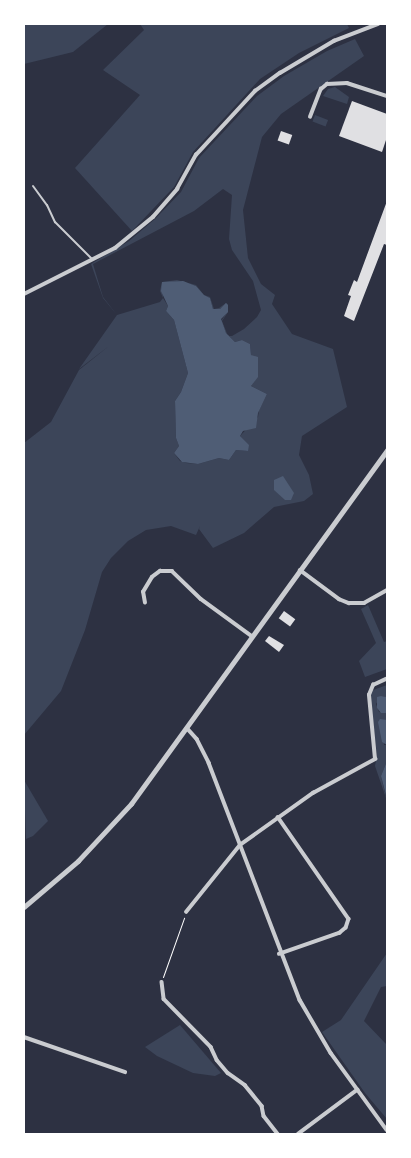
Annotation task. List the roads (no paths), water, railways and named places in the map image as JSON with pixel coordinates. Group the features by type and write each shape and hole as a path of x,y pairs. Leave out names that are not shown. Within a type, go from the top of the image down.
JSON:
{"street":[{"path":"24,294 92,260 126,240 153,217 177,189 196,155 255,92 280,73 334,41 378,24"},
{"path":"310,117 321,89 327,84 347,83 387,96"},
{"path":"24,907 78,861 108,830 151,778 387,450"},
{"path":"300,570 338,599 349,603 364,603 387,590"},
{"path":"145,603 143,592 152,577 160,571 172,571 201,599 252,636"},
{"path":"186,912 240,845 313,793 375,759 369,695 372,685 386,679"},
{"path":"187,728 197,739 206,756 293,986 314,1027 387,1130"},
{"path":"278,817 349,919 346,928 340,933 280,954"},
{"path":"162,982 162,996 168,1004 211,1047 217,1060 228,1073 245,1085 262,1106 264,1116 278,1134"},
{"path":"24,1037 124,1072"},
{"path":"298,1134 358,1090"}],"lane":[{"path":"32,186 47,205 55,222 92,260"}]}
